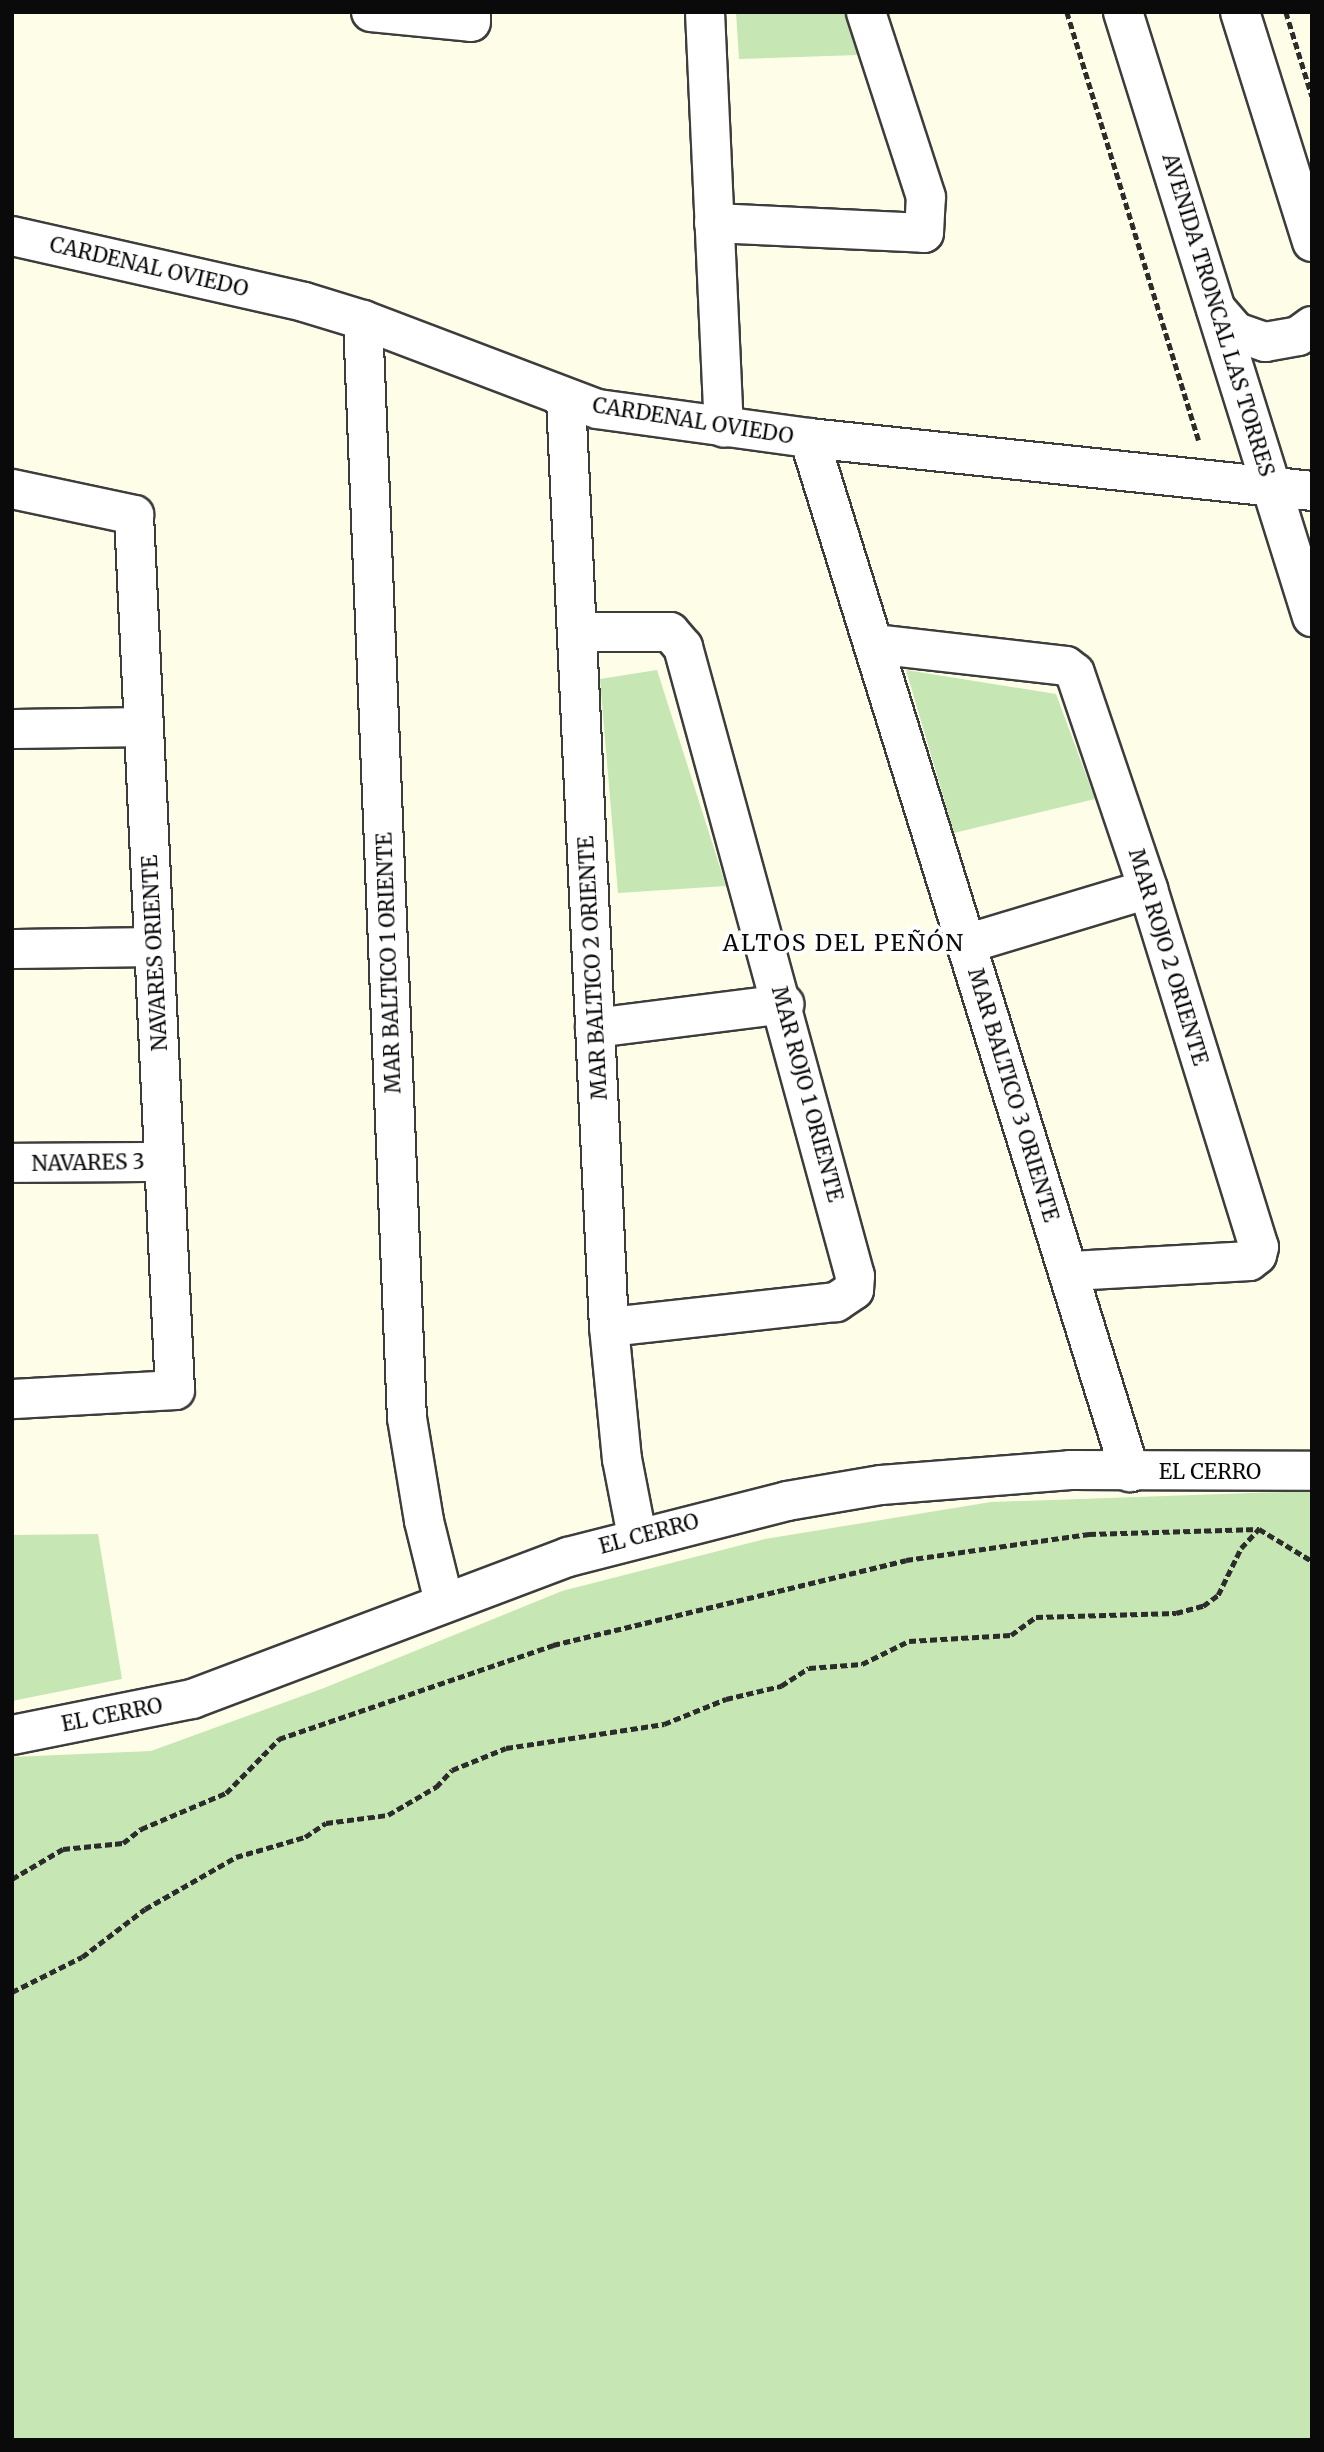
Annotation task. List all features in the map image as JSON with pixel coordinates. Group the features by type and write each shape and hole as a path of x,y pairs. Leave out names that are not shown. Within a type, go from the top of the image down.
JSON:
{"street":[{"path":"371,12 471,22 471,12"},
{"path":"705,12 724,428"},
{"path":"713,223 924,233 926,197 866,12"},
{"name":"AVENIDA TRONCAL LAS TORRES","path":"1123,12 1312,617"},
{"path":"1241,12 1312,242"},
{"name":"CARDENAL OVIEDO","path":"12,236 243,288 363,320 566,399 642,418 809,438 1270,484 1312,491"},
{"path":"1216,309 1236,332 1265,342 1290,339 1312,326"},
{"name":"MAR BALTICO 1 ORIENTE","path":"363,320 407,1418 424,1521 444,1602"},
{"name":"MAR BALTICO 2 ORIENTE","path":"566,399 609,1327 622,1458 637,1536"},
{"name":"MAR BALTICO 3 ORIENTE","path":"809,438 1130,1472"},
{"name":"NAVARES ORIENTE","path":"12,489 134,515 175,1390 12,1399"},
{"name":"MAR ROJO 1 ORIENTE","path":"577,632 670,632 678,636 784,1004 855,1276 854,1290 836,1302 609,1327"},
{"name":"MAR ROJO 2 ORIENTE","path":"874,644 1066,666 1075,673 1148,889 1259,1247 1257,1255 1236,1262 1068,1271"},
{"path":"12,729 144,727"},
{"path":"966,944 1148,889"},
{"path":"12,949 154,947"},
{"path":"595,1028 784,1004"},
{"name":"NAVARES 3","path":"12,1163 164,1162"},
{"name":"EL CERRO","path":"12,1735 192,1699 324,1652 444,1602 637,1536 788,1501 881,1485 1056,1471 1312,1471"}],"path":[{"path":"1067,12 1211,478"},
{"path":"1286,12 1312,96"},
{"path":"12,1879 63,1849 123,1843 141,1829 226,1793 279,1739 553,1645 906,1560 1089,1534 1259,1529 1312,1561"},
{"path":"12,1992 82,1957 145,1909 236,1857 305,1837 334,1821 388,1815 436,1787 452,1770 506,1748 664,1724 726,1699 781,1685 809,1668 862,1664 909,1641 1011,1635 1036,1617 1164,1614 1203,1606 1218,1595 1241,1548 1259,1529"}],"green space":[{"path":"736,12 844,12 858,55 739,59"},
{"path":"657,670 726,886 618,893 600,679"},
{"path":"906,670 1056,694 1095,799 954,833"},
{"path":"1312,1491 1312,2440 12,2440 12,1757 151,1751 324,1688 562,1591 765,1539 991,1502"},
{"path":"98,1534 122,1679 12,1701 12,1535"}],"district":[{"name":"ALTOS DEL PEÑÓN","path":"844,943"}]}
